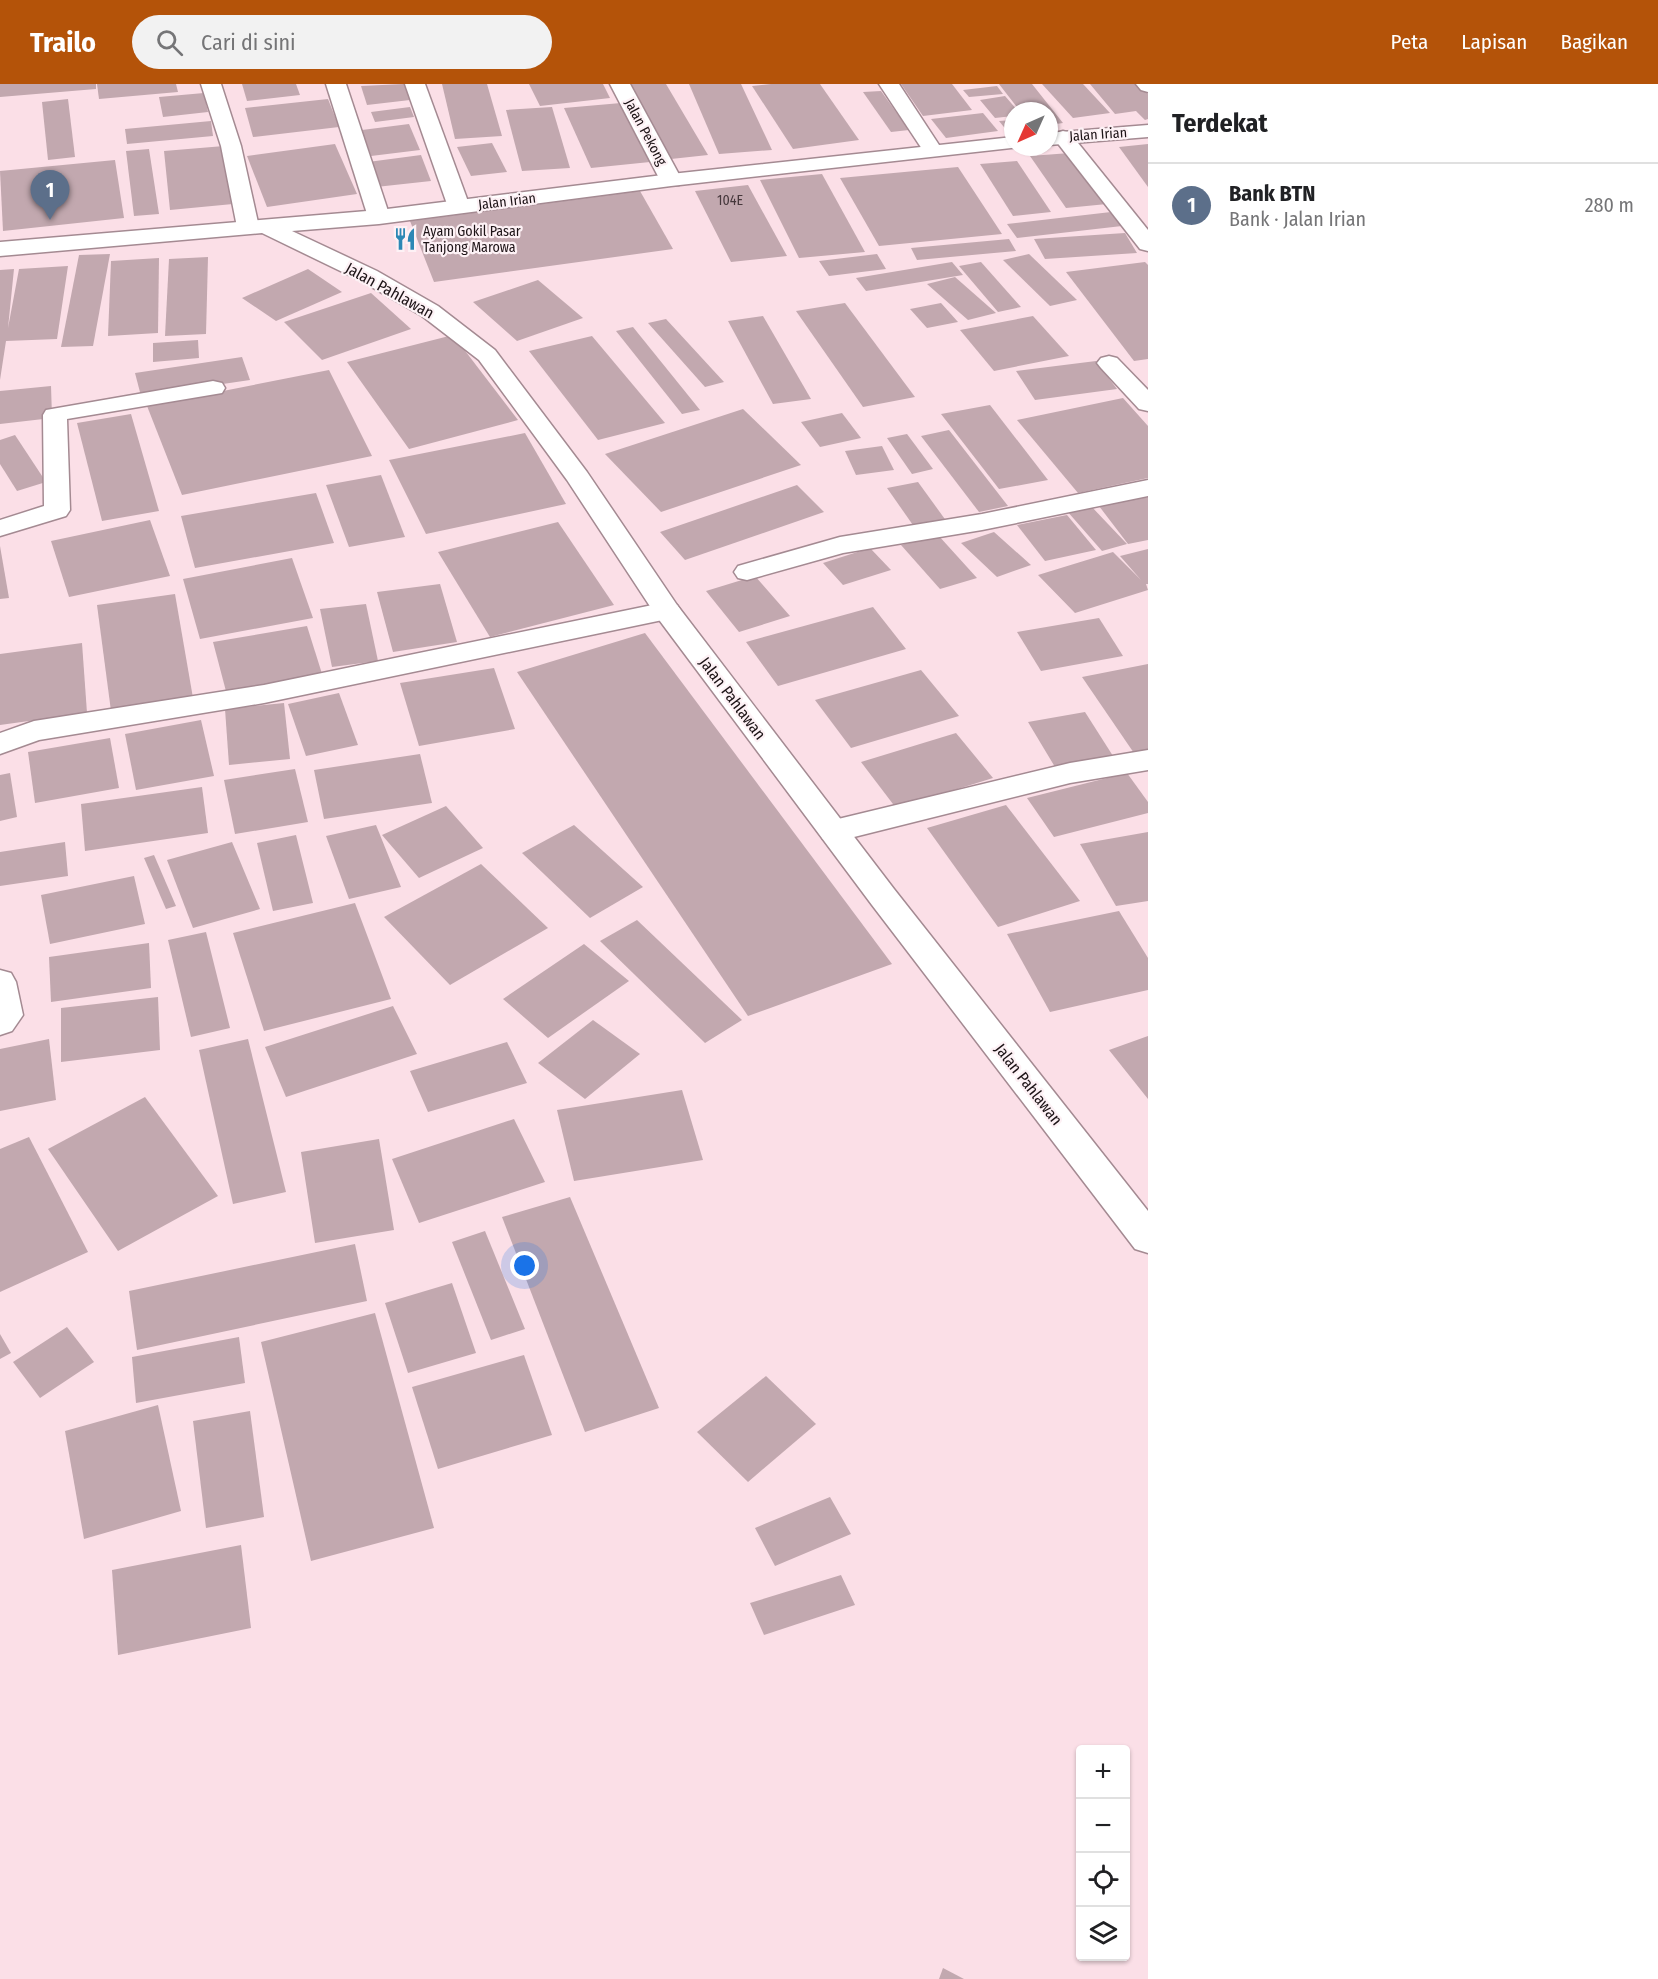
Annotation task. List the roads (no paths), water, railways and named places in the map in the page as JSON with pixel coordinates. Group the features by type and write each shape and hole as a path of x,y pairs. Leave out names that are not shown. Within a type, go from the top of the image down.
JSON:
{"street":[{"path":"211,84 256,227"},
{"path":"336,84 379,217"},
{"path":"415,84 459,207"},
{"name":"Jalan Pekong","path":"620,84 671,180"},
{"path":"889,84 933,151"},
{"name":"Jalan Irian","path":"1058,138 1148,131"},
{"path":"1058,140 1148,244"},
{"name":"Jalan Irian","path":"0,249 379,217 671,180 1004,144"},
{"name":"Jalan Pahlawan","path":"256,227 369,276 430,311 487,356 571,468 667,611 1148,1238"},
{"path":"1109,363 1148,404"},
{"path":"0,528 57,510 55,415 58,412 213,388"},
{"path":"747,572 840,545 982,522 1148,488"},
{"path":"0,744 34,731 264,694 667,611"},
{"path":"834,831 1070,773 1148,760"},
{"path":"0,982 7,1015 0,1022"}],"place":[{"name":"Bank BTN","path":"50,220"},
{"name":"Ayam Gokil Pasar Tanjong Marowa","path":"405,239"}]}
